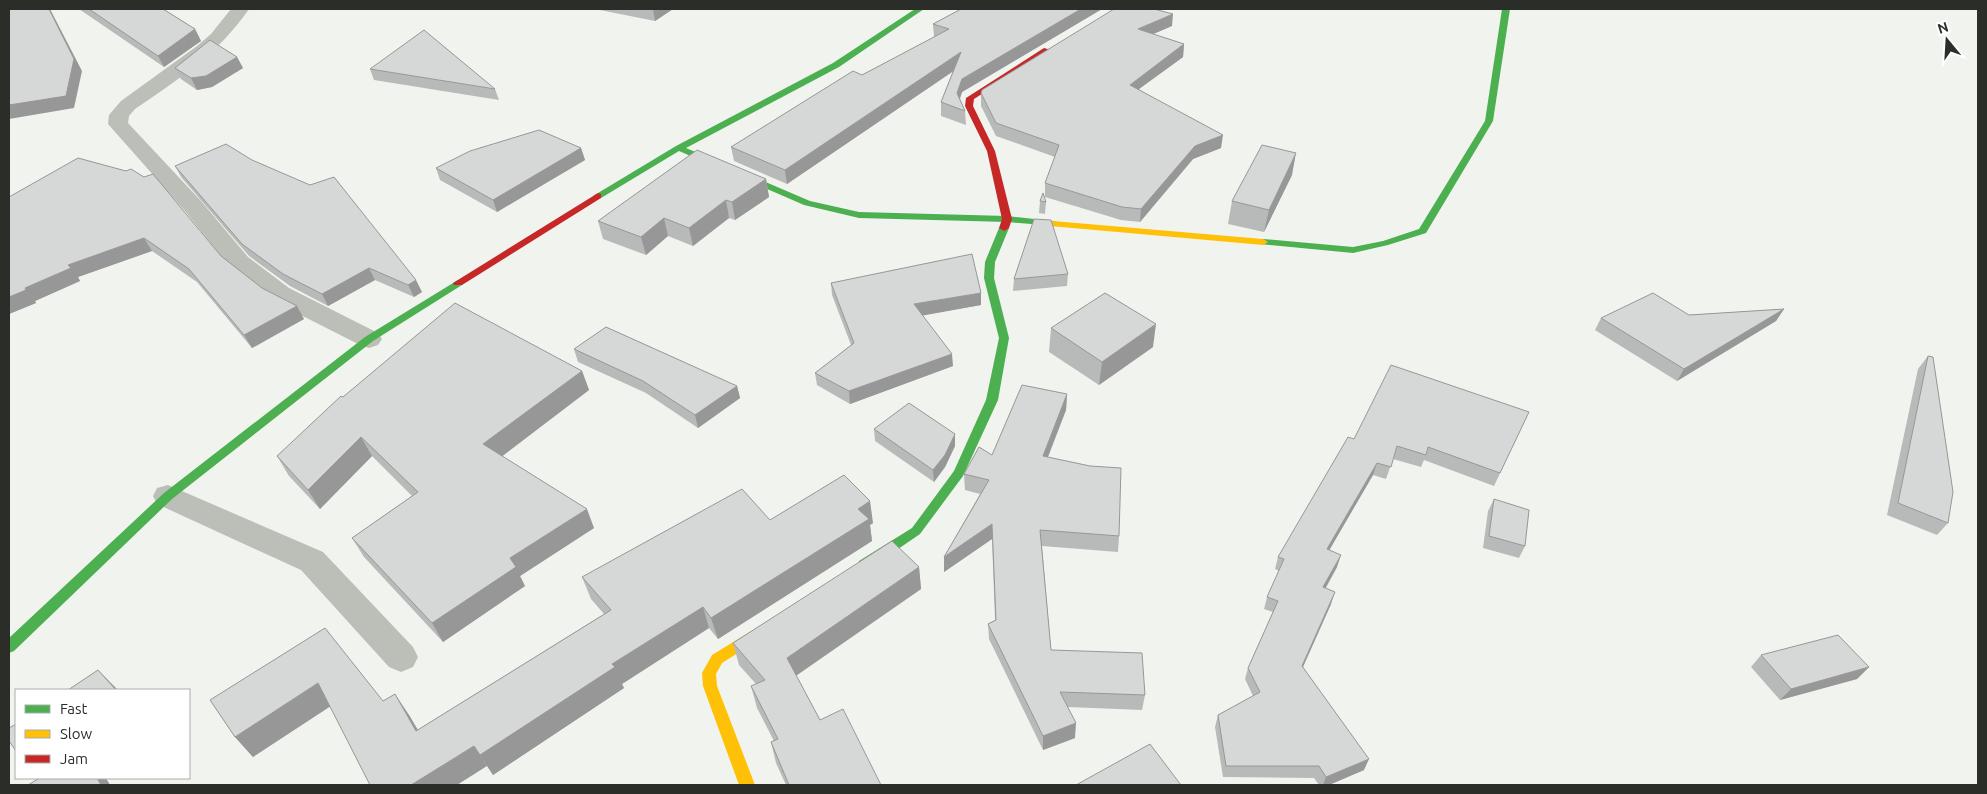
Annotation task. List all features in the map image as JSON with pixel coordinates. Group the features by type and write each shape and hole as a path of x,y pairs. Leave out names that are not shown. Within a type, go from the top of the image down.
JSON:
{"street":[{"path":"240,9 234,19 207,49 128,104 119,115 118,124 193,206 239,262 280,294 369,339"},
{"path":"9,647 168,496 369,339 558,220 679,148 836,65 920,9"},
{"path":"679,148 807,203 859,215 1007,218 1137,232 1353,250 1386,243 1422,231 1489,122 1506,9"},
{"path":"858,569 916,532 959,472 992,400 1004,338 989,278 990,262 1007,218 991,151 968,106 970,98 1057,44"},
{"path":"168,496 312,561 401,657"},
{"path":"747,785 710,686 709,673 717,660 775,622"}],"building":[{"path":"9,9 49,9 74,59 66,96 9,105"},
{"path":"89,9 163,9 195,29 158,56"},
{"path":"961,9 1081,9 962,79 957,93 965,111 941,102 961,52 785,170 731,147 853,71 862,75 949,29 933,24"},
{"path":"1114,9 1154,9 1173,14 1138,29 1184,44 1130,85 1223,135 1195,146 1141,209 1122,207 1045,183 1059,145 996,123 981,93 982,90"},
{"path":"424,30 495,89 370,69"},
{"path":"210,40 237,57 206,76 191,78 175,68"},
{"path":"539,130 581,148 493,200 436,168 470,151"},
{"path":"226,144 252,160 310,185 334,177 416,280 408,285 369,268 322,294 283,274 242,244 175,166"},
{"path":"1262,145 1296,153 1269,210 1232,201"},
{"path":"697,150 766,179 732,202 726,200 689,228 664,218 641,237 598,221"},
{"path":"78,158 126,171 131,169 144,177 153,174 221,256 262,288 297,306 244,335 189,269 144,238 68,265 71,268 9,297 9,197"},
{"path":"1043,193 1046,202 1040,201"},
{"path":"1034,219 1051,220 1068,274 1014,279"},
{"path":"972,254 981,293 914,304 952,354 849,391 815,373 854,343 831,283"},
{"path":"1105,293 1156,324 1102,362 1051,328"},
{"path":"1653,293 1689,315 1784,309 1684,369 1601,318"},
{"path":"455,303 582,371 483,444 587,509 510,558 516,567 432,623 352,538 418,492 361,437 308,490 277,456 341,396 343,397"},
{"path":"606,327 737,386 695,415 643,381 574,349"},
{"path":"1928,356 1933,357 1953,492 1948,523 1898,503"},
{"path":"1391,365 1529,412 1500,473 1428,447 1426,455 1397,446 1391,467 1377,463 1327,549 1341,555 1323,587 1335,592 1302,666 1369,759 1326,777 1319,766 1226,766 1218,715 1260,692 1248,668 1278,601 1267,597 1284,559 1278,557 1348,437 1354,439"},
{"path":"1022,385 1067,394 1043,456 1090,466 1121,468 1119,536 1040,530 1051,650 1142,653 1145,695 1060,692 1076,723 1043,736 988,624 996,620 992,524 944,557 989,480 964,474 979,447 992,455"},
{"path":"909,403 955,434 945,455 933,470 874,429"},
{"path":"844,475 870,501 858,509 869,519 711,618 703,607 612,664 615,667 480,755 474,746 411,785 370,785 318,683 235,737 210,700 325,628 383,701 395,694 416,731 611,610 582,577 742,489 770,520"},
{"path":"1494,499 1529,510 1525,546 1489,536"},
{"path":"892,541 919,567 787,658 820,720 843,709 881,785 789,785 771,742 778,739 751,686 765,680 733,643"},
{"path":"1838,635 1869,667 1791,689 1761,655"},
{"path":"98,670 115,689 70,689"},
{"path":"15,725 15,750 9,741 9,728"},
{"path":"1150,744 1181,785 1076,785"},
{"path":"38,779 98,779 101,785 28,785"}],"traffic: fast":[{"path":"598,196 679,148 836,65 920,9"},
{"path":"1263,242 1353,250 1385,243 1423,231 1489,121 1506,9"},
{"path":"679,148 807,203 859,215 1007,219 1053,224"},
{"path":"864,565 916,531 959,473 992,400 1004,338 989,278 990,262 1004,228"},
{"path":"9,647 168,496 369,339 458,283"}],"traffic: slow":[{"path":"1053,224 1263,242"},
{"path":"747,785 710,686 709,673 717,659 766,628"}],"traffic: jam":[{"path":"1004,228 1007,219 991,151 969,106 970,98 1047,50"},
{"path":"458,283 598,196"}]}
